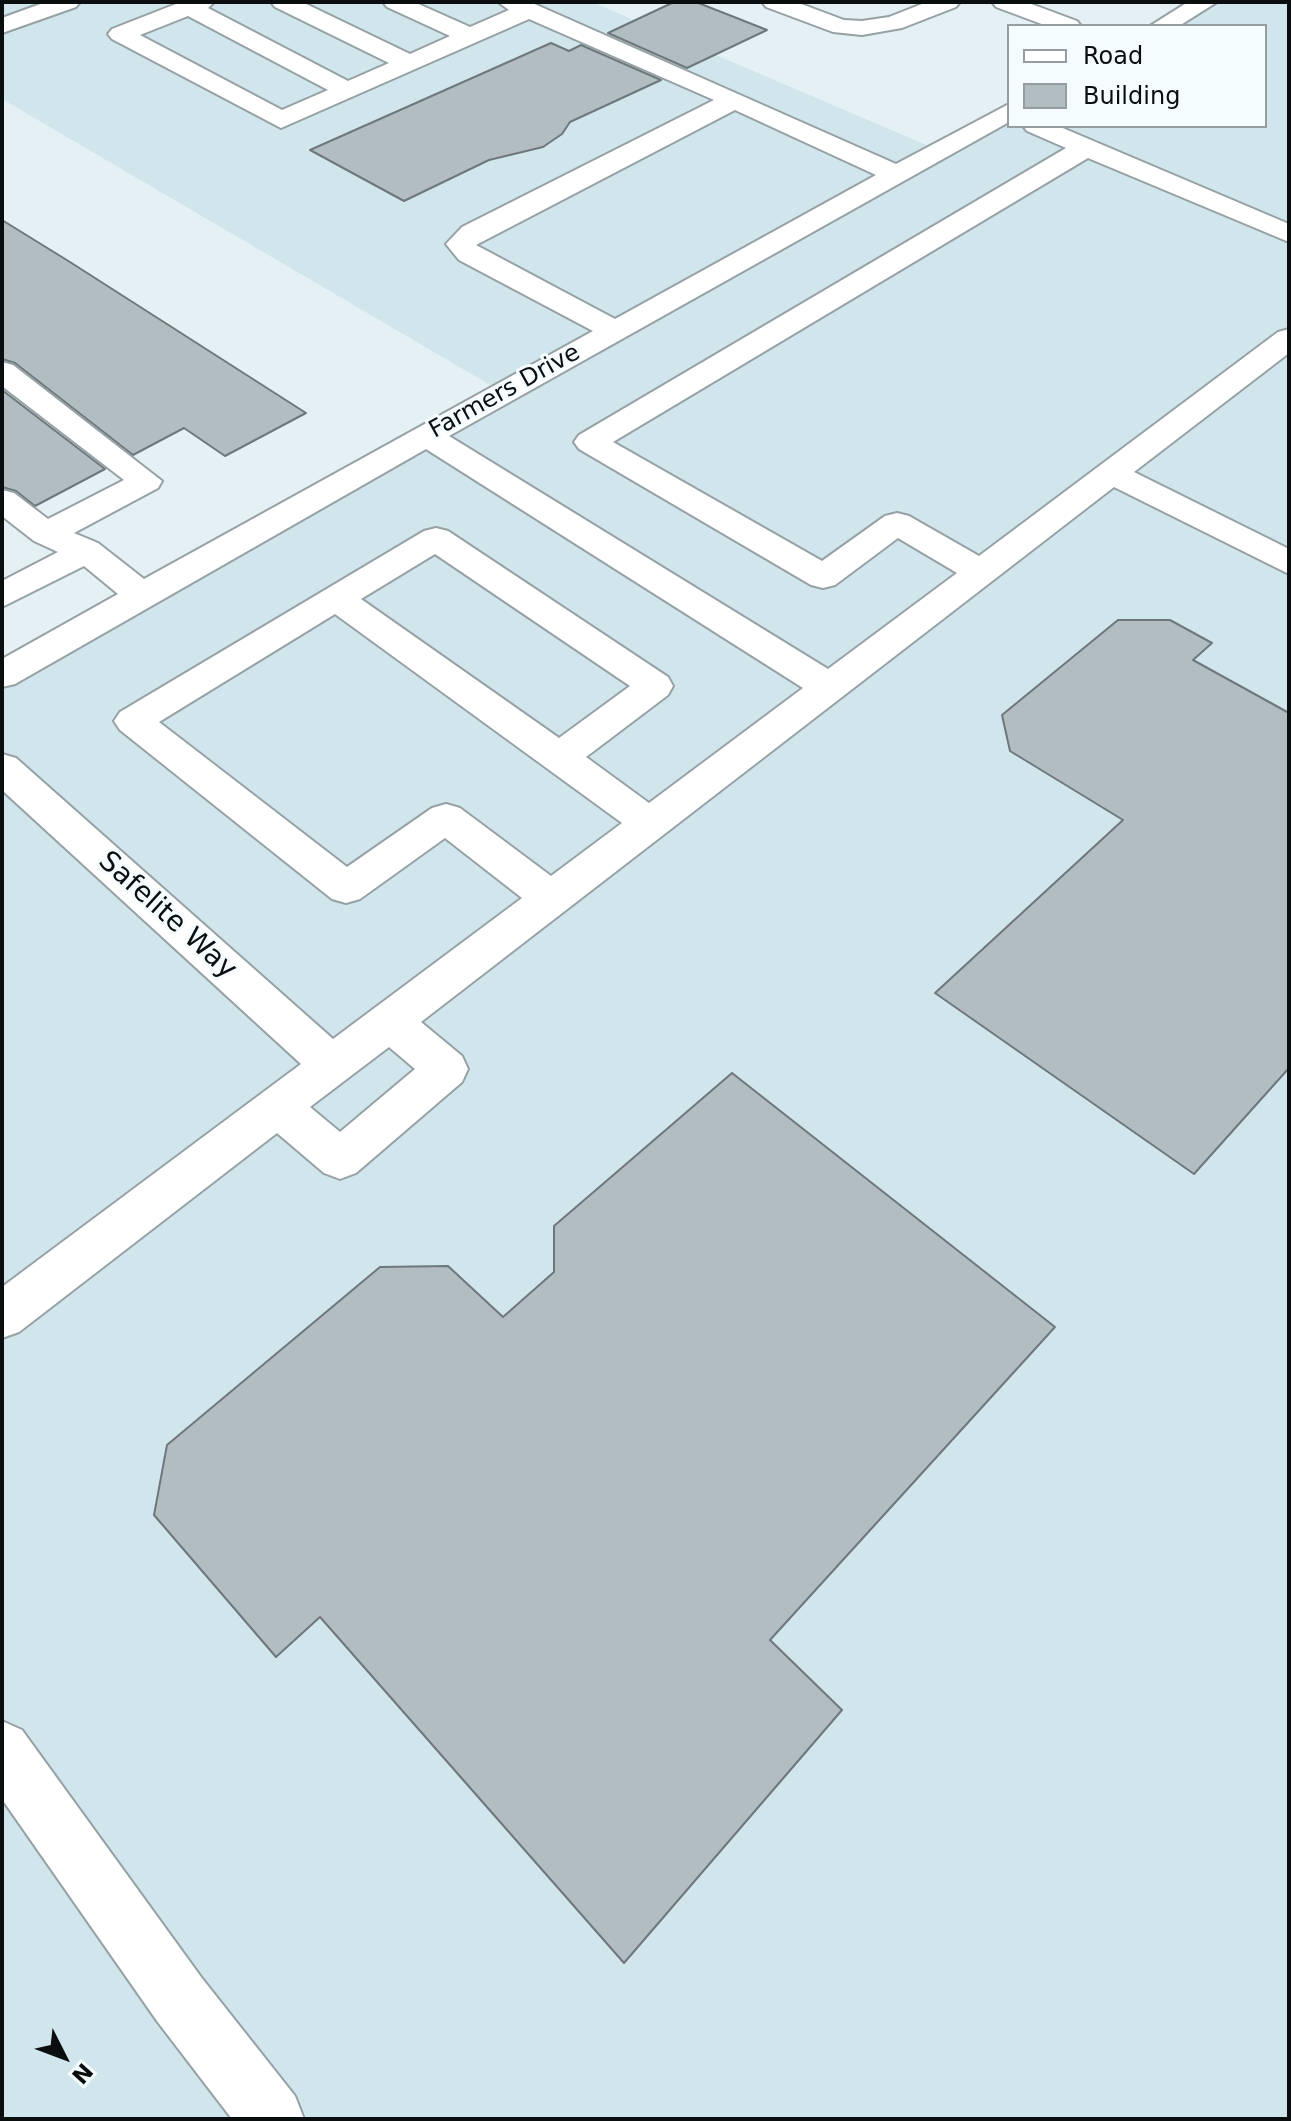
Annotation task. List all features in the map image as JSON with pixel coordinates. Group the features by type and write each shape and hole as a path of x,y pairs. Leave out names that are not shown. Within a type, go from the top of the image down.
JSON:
{"street":[{"path":"2,26 67,2"},
{"path":"283,2 409,63"},
{"path":"395,2 470,36"},
{"path":"774,2 841,27 862,28 894,23 948,2"},
{"path":"1004,2 1064,24"},
{"path":"1166,24 1205,2"},
{"path":"347,90 196,4 120,34 281,120 470,36 519,6 897,174"},
{"path":"616,331 469,254 460,244 472,233 734,100"},
{"name":"Farmers Drive","path":"2,675 426,435 1007,114"},
{"path":"1040,128 1289,234"},
{"path":"981,572 897,523 823,577 590,442 1085,148"},
{"path":"2,1316 1289,338"},
{"path":"2,371 146,481 46,534"},
{"path":"426,435 829,687"},
{"path":"1111,473 1289,563"},
{"path":"2,500 46,534 86,551 142,595"},
{"path":"552,899 446,818 346,888 133,721 436,539 655,686 560,757"},
{"path":"2,596 86,551"},
{"path":"336,598 650,823"},
{"name":"Safelite Way","path":"2,768 332,1065"},
{"path":"278,1107 340,1159 446,1069 390,1022"},
{"path":"2,1750 179,1999 272,2119"}],"shaded area":[{"path":"2,2 592,2 938,150 1007,111 1007,128 1267,128 1267,24 1162,24 1201,2 1289,2 1289,2119 2,2119 2,673 497,389 2,99"}],"building":[{"path":"674,2 696,2 767,30 687,68 608,33"},
{"path":"551,43 569,51 581,45 661,80 570,122 562,134 543,147 489,160 404,201 310,150"},
{"path":"2,220 306,413 225,456 184,428 133,455 15,363 2,359"},
{"path":"2,390 105,469 35,506 16,491 2,487"},
{"path":"1118,620 1170,620 1212,643 1193,660 1289,713 1289,1068 1194,1174 935,993 1123,820 1010,751 1002,715"},
{"path":"732,1073 1055,1327 770,1640 842,1710 624,1963 320,1617 276,1657 154,1515 167,1445 380,1267 448,1266 503,1317 554,1272 554,1226"}]}
